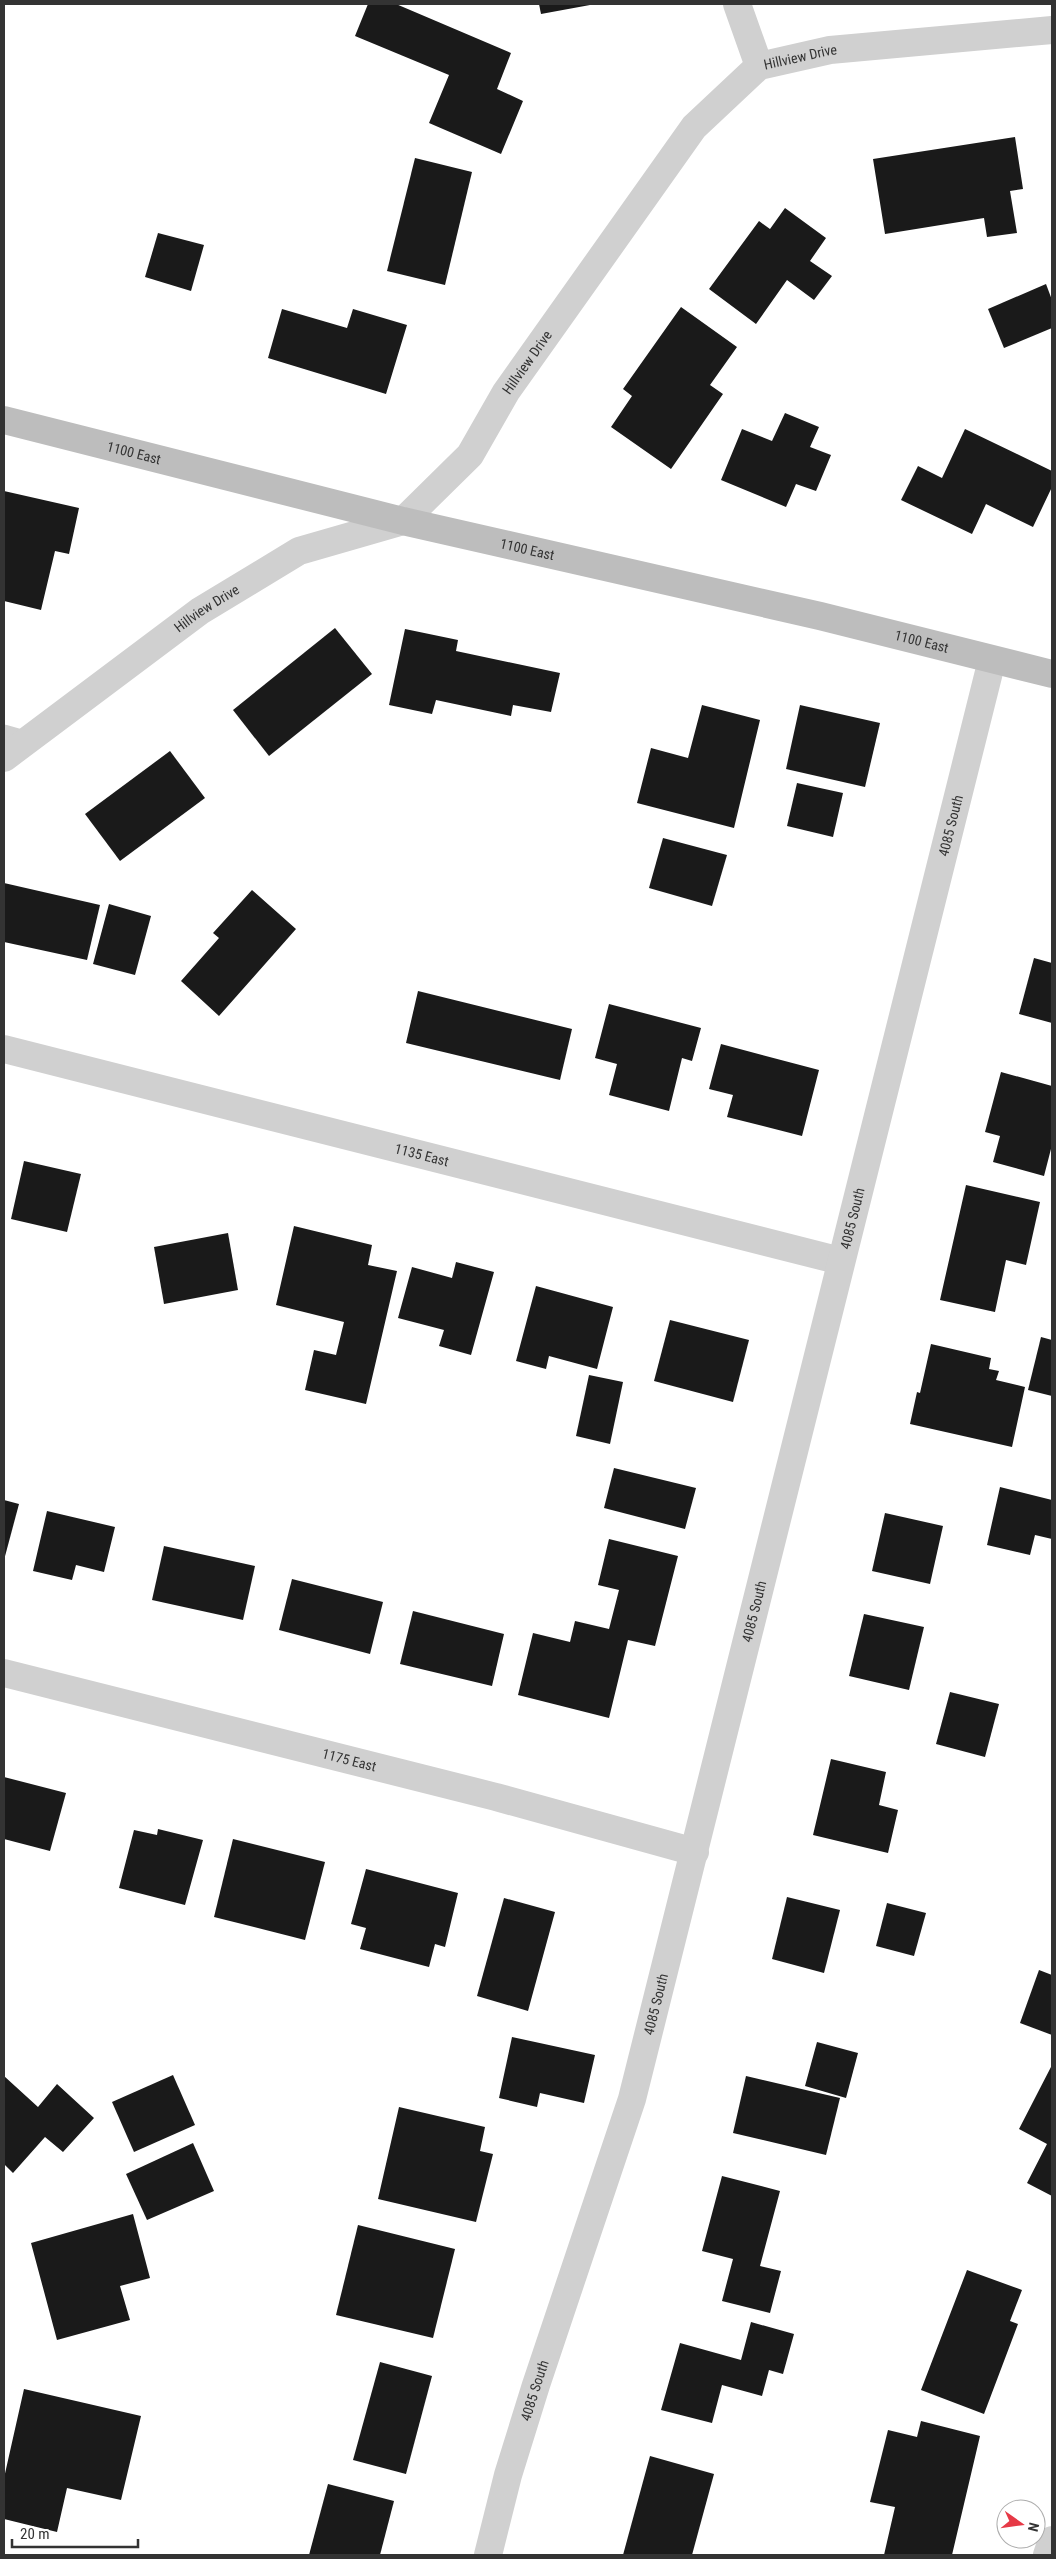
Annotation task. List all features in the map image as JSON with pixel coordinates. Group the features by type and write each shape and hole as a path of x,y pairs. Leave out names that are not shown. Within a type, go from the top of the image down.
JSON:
{"street":[{"path":"737,4 759,66"},
{"name":"Hillview Drive","path":"4,758 14,738 200,612 299,551 402,521 470,455 506,392 694,127 759,66 830,50 1052,30"},
{"name":"1100 East","path":"4,420 402,521 820,616 1052,674"},
{"name":"4085 South","path":"488,2555 520,2439 632,2100 992,660"},
{"name":"1135 East","path":"4,1049 841,1261"},
{"name":"1175 East","path":"4,1673 496,1797 695,1852"},
{"path":"1047,2555 1052,2540"}],"building":[{"path":"368,4 396,4 511,53 497,89 523,101 501,154 429,123 449,75 355,36"},
{"path":"539,4 590,4 590,5 541,14"},
{"path":"1015,137 1023,189 1010,191 1017,233 987,237 984,218 885,234 873,159"},
{"path":"415,158 472,172 445,285 387,271"},
{"path":"785,208 826,238 810,261 832,276 814,300 787,280 756,324 709,289 759,221 770,229"},
{"path":"158,233 204,245 191,291 145,277"},
{"path":"1046,284 1052,300 1052,328 1004,348 988,309"},
{"path":"681,307 737,347 710,385 723,394 671,469 611,427 632,396 623,389"},
{"path":"282,309 347,328 353,309 407,325 386,394 268,358"},
{"path":"785,413 819,427 810,447 831,455 816,491 796,484 786,507 721,480 742,429 772,441"},
{"path":"965,429 1052,471 1052,487 1033,527 986,504 972,534 901,500 918,466 942,478"},
{"path":"4,491 79,508 69,554 55,551 41,610 4,601"},
{"path":"335,628 372,674 269,756 233,710"},
{"path":"405,629 458,640 456,651 560,673 551,712 513,705 511,716 436,700 432,714 389,705"},
{"path":"702,705 760,720 734,828 637,803 651,748 688,758"},
{"path":"800,705 880,723 865,787 786,769"},
{"path":"170,751 205,798 120,861 85,814"},
{"path":"797,783 843,793 833,837 787,826"},
{"path":"663,838 727,855 712,906 649,888"},
{"path":"4,883 100,905 87,960 4,942"},
{"path":"252,890 296,929 219,1016 181,981 219,938 213,933"},
{"path":"109,904 151,916 135,975 93,964"},
{"path":"1034,958 1052,963 1052,1023 1019,1014"},
{"path":"418,991 572,1029 560,1080 406,1043"},
{"path":"609,1004 701,1028 692,1061 682,1058 669,1111 609,1095 617,1064 595,1058"},
{"path":"721,1044 819,1070 802,1136 727,1117 733,1095 709,1089"},
{"path":"1001,1072 1052,1086 1052,1145 1044,1176 993,1162 1000,1136 985,1132"},
{"path":"24,1161 81,1174 67,1232 11,1219"},
{"path":"966,1185 1040,1202 1026,1265 1006,1260 995,1312 940,1300"},
{"path":"294,1226 372,1245 368,1265 397,1271 366,1404 305,1390 314,1350 336,1355 344,1322 276,1305"},
{"path":"228,1233 238,1290 164,1304 154,1247"},
{"path":"456,1262 494,1272 471,1355 439,1346 444,1330 398,1318 412,1267 452,1278"},
{"path":"536,1286 613,1307 597,1369 549,1356 546,1369 516,1361"},
{"path":"670,1320 749,1340 733,1402 654,1381"},
{"path":"1041,1337 1052,1340 1052,1396 1028,1390"},
{"path":"931,1344 991,1358 989,1369 999,1371 996,1380 1025,1387 1012,1447 910,1424 917,1392 920,1393"},
{"path":"589,1375 623,1382 610,1444 576,1436"},
{"path":"614,1468 696,1488 685,1529 604,1508"},
{"path":"1000,1487 1052,1500 1052,1539 1035,1535 1030,1555 987,1545"},
{"path":"4,1500 19,1504 4,1560"},
{"path":"47,1511 115,1527 104,1572 76,1565 72,1580 33,1571"},
{"path":"885,1513 943,1526 930,1584 872,1571"},
{"path":"609,1539 678,1556 655,1646 628,1640 609,1718 518,1695 533,1633 570,1642 575,1621 609,1629 619,1590 598,1585"},
{"path":"164,1546 255,1566 243,1620 152,1600"},
{"path":"292,1579 383,1602 370,1654 279,1630"},
{"path":"413,1611 504,1634 492,1686 400,1664"},
{"path":"864,1614 924,1627 909,1690 849,1676"},
{"path":"950,1692 999,1704 985,1757 936,1744"},
{"path":"831,1759 886,1772 879,1805 898,1810 888,1853 813,1835"},
{"path":"4,1777 66,1793 50,1851 4,1839"},
{"path":"158,1829 203,1840 185,1905 119,1888 134,1830 157,1835"},
{"path":"233,1839 325,1862 305,1940 214,1917"},
{"path":"366,1869 458,1893 445,1947 435,1944 429,1967 360,1949 366,1928 351,1924"},
{"path":"787,1897 840,1910 824,1973 772,1959"},
{"path":"504,1898 555,1912 528,2011 477,1996"},
{"path":"887,1903 926,1913 914,1956 876,1946"},
{"path":"1039,1970 1052,1975 1052,2035 1020,2023"},
{"path":"512,2037 595,2055 584,2103 540,2093 537,2107 499,2098"},
{"path":"817,2042 858,2053 846,2098 805,2086"},
{"path":"1052,2065 1052,2196 1027,2183 1047,2144 1019,2129"},
{"path":"173,2075 195,2125 134,2152 112,2102"},
{"path":"4,2076 38,2107 57,2084 94,2118 63,2152 45,2137 13,2173 4,2164"},
{"path":"746,2076 840,2098 826,2155 733,2133"},
{"path":"399,2107 485,2127 480,2151 493,2154 476,2222 378,2199"},
{"path":"193,2143 214,2191 147,2220 126,2174"},
{"path":"722,2176 780,2191 760,2266 781,2271 770,2313 722,2301 733,2259 702,2251"},
{"path":"133,2214 150,2278 120,2286 130,2320 57,2340 31,2243"},
{"path":"358,2225 455,2249 433,2338 336,2315"},
{"path":"967,2270 1022,2290 1010,2321 1018,2324 984,2414 921,2390"},
{"path":"751,2322 794,2334 783,2374 769,2370 762,2396 722,2385 712,2423 661,2410 680,2343 741,2360"},
{"path":"380,2362 432,2376 406,2474 353,2460"},
{"path":"24,2389 141,2416 121,2500 67,2488 57,2532 4,2519 4,2478"},
{"path":"921,2421 980,2436 952,2555 884,2555 895,2507 870,2502 888,2430 917,2437"},
{"path":"650,2456 714,2474 692,2555 623,2555"},
{"path":"328,2484 394,2501 380,2555 309,2555"}]}
